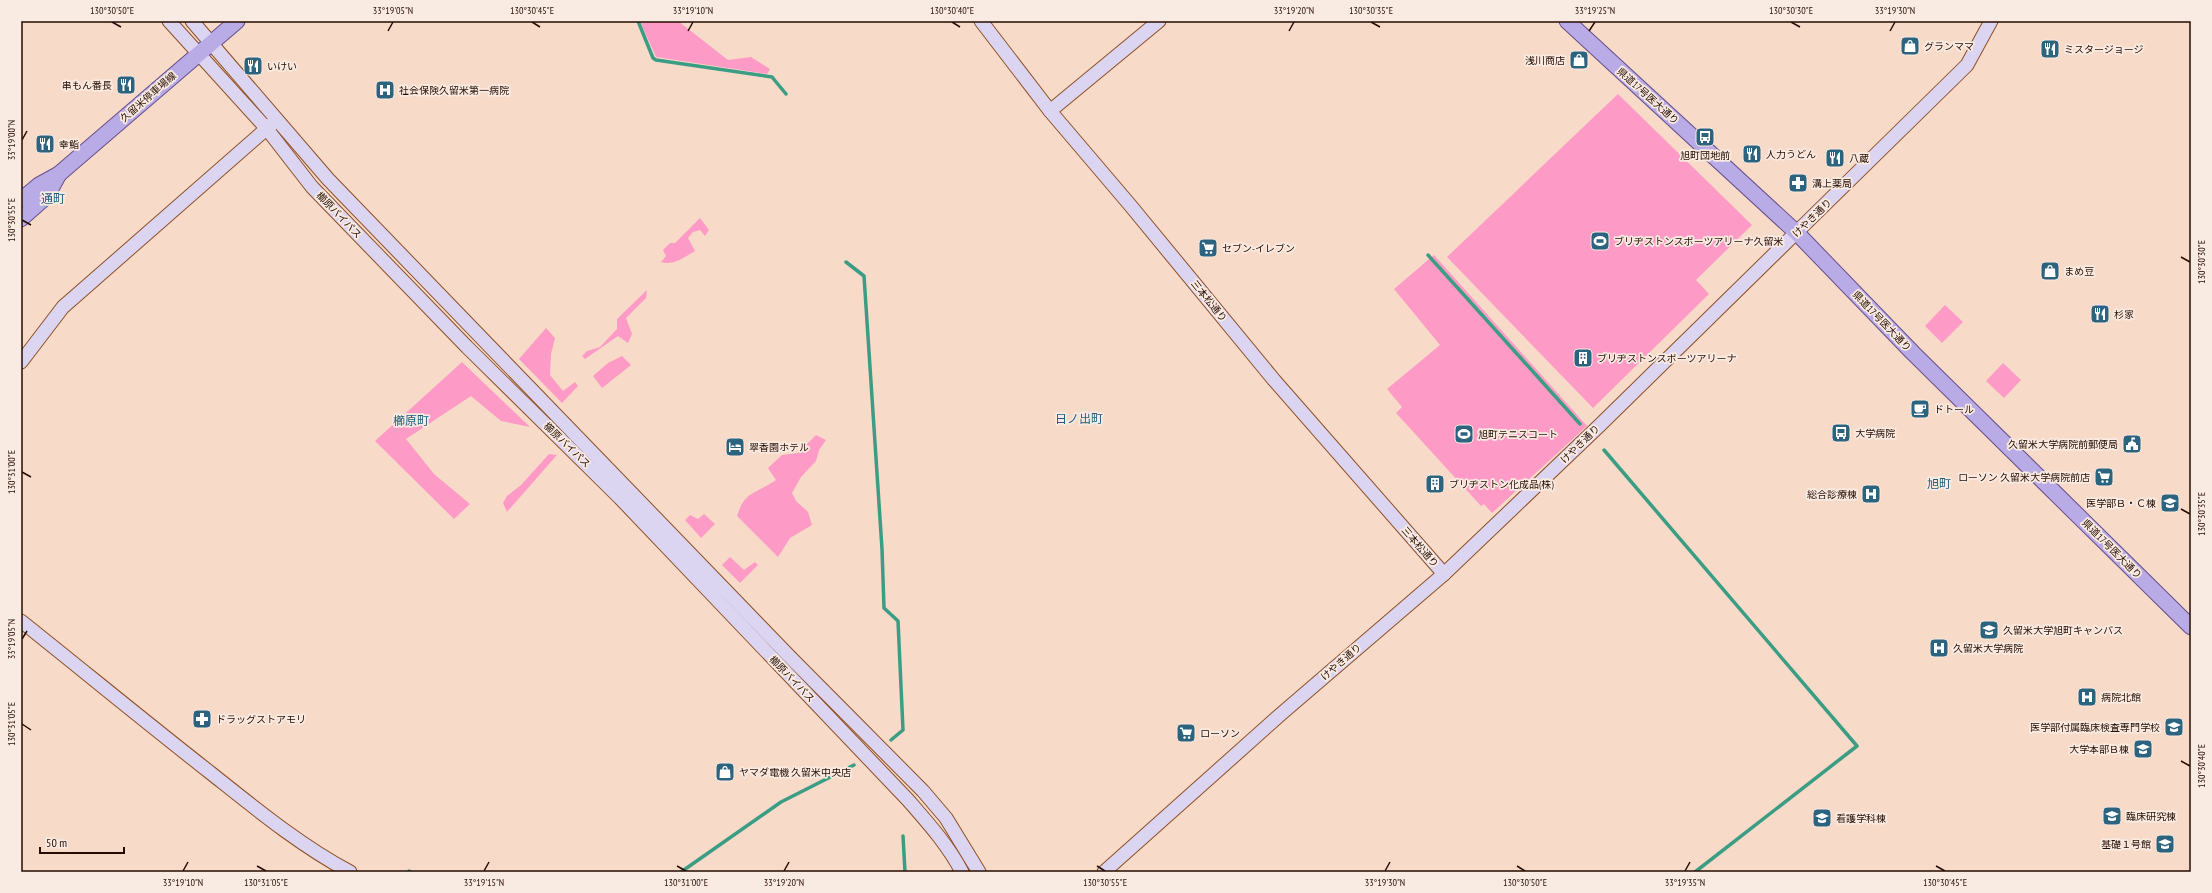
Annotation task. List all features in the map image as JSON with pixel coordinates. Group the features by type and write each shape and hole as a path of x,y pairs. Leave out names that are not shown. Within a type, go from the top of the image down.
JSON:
{"main road":[{"name":"久留米停車場線","path":"21,200 39,185 59,174 237,21"},
{"name":"県道17号医大通り","path":"1567,21 1797,232 1913,353 2191,627"},
{"name":"久留米停車場線","path":"21,219 47,196 59,174"}],"street":[{"name":"櫛原バイパス","path":"168,21 267,129 312,187 467,347 620,498 908,800 932,827 954,856 962,872"},
{"name":"櫛原バイパス","path":"192,21 328,178 790,657 922,791 946,818 980,872"},
{"name":"三本松通り","path":"981,21 1050,111 1130,204 1274,380 1444,574"},
{"path":"1050,111 1159,21"},
{"name":"けやき通り","path":"1104,872 1281,714 1444,574 1599,426 1967,65 1991,21"},
{"path":"21,362 63,307 278,120"},
{"path":"21,621 108,693 248,803 329,860 350,872"}],"shaded area":[{"path":"640,21 678,21 728,60 751,57 770,69 767,74 656,57"},
{"name":"ブリヂストンスポーツアリーナ久留米","path":"1618,94 1752,225 1696,280 1709,294 1593,408 1447,257"},
{"path":"700,218 709,230 705,236 700,230 693,232 688,238 695,251 675,262 661,262 666,256 663,250 670,243 675,243"},
{"path":"1434,255 1587,426 1492,513 1484,504 1481,506 1396,413 1402,407 1387,389 1440,345 1394,289"},
{"path":"647,290 646,298 626,318 632,334 628,343 618,336 585,359 582,356 587,351 600,347 617,329 617,319"},
{"path":"1945,305 1963,322 1942,343 1925,326"},
{"path":"546,328 555,338 551,354 550,375 563,391 575,382 578,386 562,403 519,359"},
{"path":"622,356 631,365 602,388 593,376 608,363"},
{"path":"462,362 530,427 501,421 471,396 406,439 434,474 470,504 454,519 375,441"},
{"path":"2003,363 2021,380 2004,398 1986,381"},
{"path":"816,435 826,440 819,450 816,461 801,477 792,493 796,501 808,512 812,525 790,538 778,557 737,516 744,501 748,497 776,480 768,468 782,455 798,453"},
{"path":"549,454 557,455 507,512 503,503 507,496 521,485"},
{"path":"704,514 715,524 701,538 685,520 690,515 698,519"},
{"path":"730,557 744,570 755,562 758,565 740,583 722,565"}],"waterway":[{"path":"638,21 653,58 656,60 772,77 786,94"},
{"path":"1428,255 1580,424"},
{"path":"846,262 864,276 882,549 884,608 898,621 903,730 891,740"},
{"path":"1604,450 1857,746 1695,872"},
{"path":"681,872 781,802 854,765"},
{"path":"903,836 905,872"}],"place":[{"name":"グランママ","path":"1910,46"},
{"name":"ミスタージョージ","path":"2050,49"},
{"name":"浅川商店","path":"1579,60"},
{"name":"いけい","path":"253,66"},
{"name":"串もん番長","path":"126,85"},
{"name":"社会保険久留米第一病院","path":"385,90"},
{"name":"旭町団地前","path":"1705,137"},
{"name":"幸鮨","path":"45,144"},
{"name":"人力うどん","path":"1752,154"},
{"name":"八蔵","path":"1835,158"},
{"name":"溝上薬局","path":"1798,183"},
{"name":"ブリヂストンスポーツアリーナ久留米","path":"1600,241"},
{"name":"セブン-イレブン","path":"1208,248"},
{"name":"まめ豆","path":"2050,271"},
{"name":"杉家","path":"2100,314"},
{"name":"ブリヂストンスポーツアリーナ","path":"1583,358"},
{"name":"ドトール","path":"1920,409"},
{"name":"大学病院","path":"1841,433"},
{"name":"旭町テニスコート","path":"1464,434"},
{"name":"久留米大学病院前郵便局","path":"2132,444"},
{"name":"翠香園ホテル","path":"735,447"},
{"name":"ローソン 久留米大学病院前店","path":"2104,477"},
{"name":"ブリヂストン化成品(株)","path":"1435,484"},
{"name":"総合診療棟","path":"1871,494"},
{"name":"医学部Ｂ・Ｃ棟","path":"2170,503"},
{"name":"久留米大学旭町キャンパス","path":"1989,630"},
{"name":"久留米大学病院","path":"1939,648"},
{"name":"病院北館","path":"2087,697"},
{"name":"ドラッグストアモリ","path":"202,719"},
{"name":"医学部付属臨床検査専門学校","path":"2174,727"},
{"name":"ローソン","path":"1186,733"},
{"name":"大学本部Ｂ棟","path":"2143,749"},
{"name":"ヤマダ電機 久留米中央店","path":"725,772"},
{"name":"臨床研究棟","path":"2112,816"},
{"name":"看護学科棟","path":"1822,818"},
{"name":"基礎１号館","path":"2165,844"}],"district":[{"name":"通町","path":"53,198"},
{"name":"日ノ出町","path":"1079,418"},
{"name":"櫛原町","path":"411,420"},
{"name":"旭町","path":"1939,483"}]}
